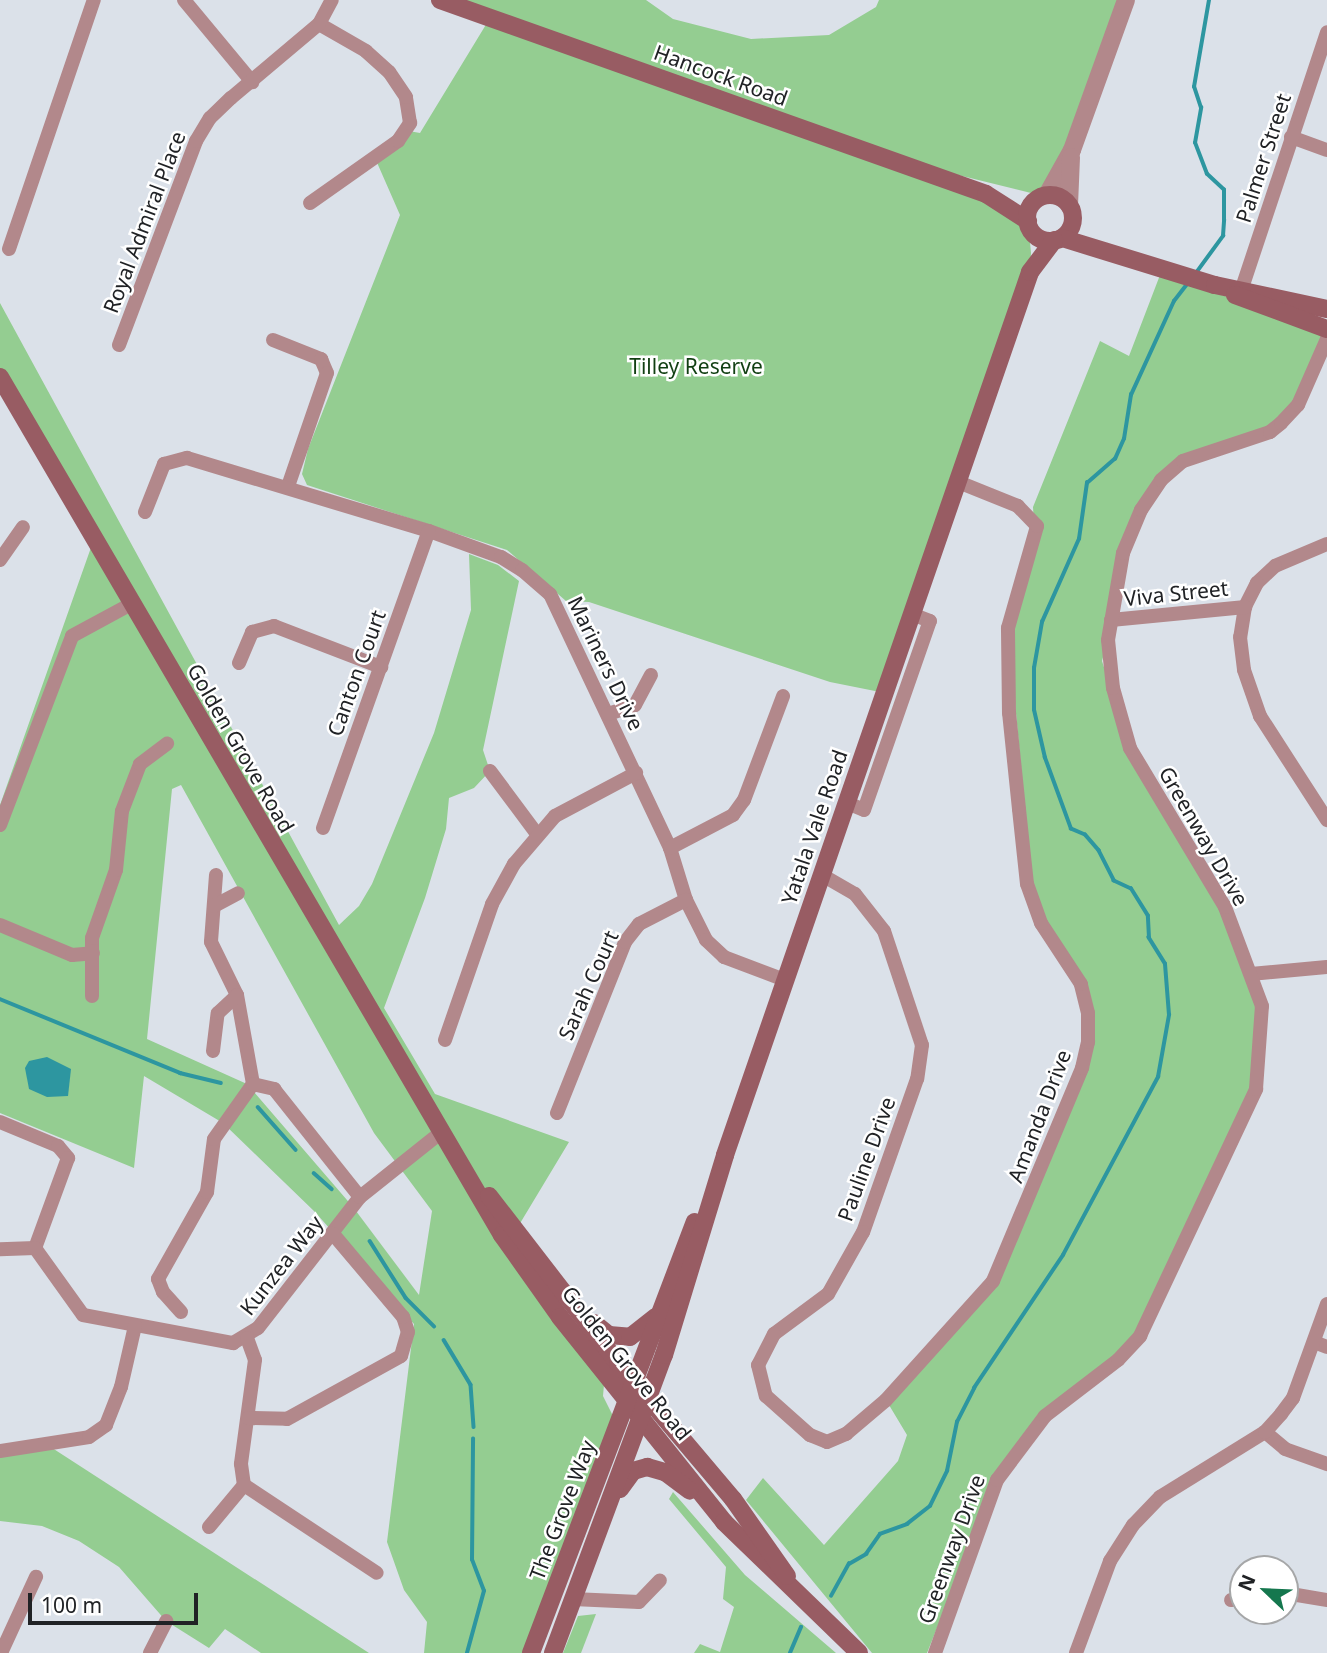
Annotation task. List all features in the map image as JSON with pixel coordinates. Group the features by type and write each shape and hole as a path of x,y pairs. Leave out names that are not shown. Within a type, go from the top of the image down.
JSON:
{"main road":[{"name":"Hancock Road","path":"440,0 986,194 1029,225 1042,240 1058,239"},
{"name":"Hancock Road","path":"986,194 1042,197 1071,211"},
{"path":"1029,225 1042,197"},
{"path":"1071,211 1091,234 1141,260"},
{"name":"Yatala Vale Road","path":"648,1398 675,1324 725,1155 1031,272 1058,239 1071,211"},
{"name":"Yatala Vale Road","path":"1029,225 1031,272"},
{"path":"1058,239 1141,260 1240,293 1327,329"},
{"path":"1240,293 1327,309"},
{"name":"Golden Grove Road","path":"0,377 442,1137 523,1265 724,1521 859,1653"},
{"name":"Golden Grove Road","path":"442,1137 635,1383 762,1538 798,1594"},
{"path":"635,1383 674,1276 725,1155"},
{"path":"580,1312 610,1335 630,1337 646,1329 663,1306"},
{"path":"668,1422 661,1397 675,1324"},
{"name":"The Grove Way","path":"553,1653 586,1562 635,1408 635,1383"},
{"name":"The Grove Way","path":"531,1653 635,1408 648,1398"},
{"path":"586,1562 626,1479 638,1468 665,1472 724,1521"}],"street":[{"path":"9,248 94,0"},
{"path":"184,0 252,82"},
{"name":"Royal Admiral Place","path":"119,345 186,159 210,118 319,24 332,0"},
{"path":"1042,197 1072,150 1126,0"},
{"path":"310,203 398,141 410,123 406,97 390,72 359,46 319,24"},
{"name":"Palmer Street","path":"1240,293 1327,32"},
{"path":"1291,137 1327,150"},
{"path":"1071,211 1072,150"},
{"name":"Greenway Drive","path":"935,1653 986,1505 1014,1452 1045,1416 1133,1346 1178,1259 1256,1089 1262,1006 1225,906 1130,748 1110,665 1111,620 1123,553 1141,510 1161,480 1184,461 1269,432 1281,423 1298,405 1327,338"},
{"path":"273,340 321,359 327,373 288,486"},
{"name":"Mariners Drive","path":"145,512 164,464 187,458 288,486 501,557 550,594 670,848 697,927 714,949 785,980"},
{"name":"Amanda Drive","path":"810,1435 827,1442 846,1434 886,1399 993,1282 1068,1104 1088,1042 1088,1013 1080,984 1041,923 1027,884 1018,810 1009,713 1008,628 1035,543 1037,526 1017,506 958,482"},
{"path":"0,559 23,527"},
{"name":"Canton Court","path":"323,828 429,531"},
{"path":"1325,548 1275,566 1257,583 1245,607 1240,637 1244,670 1260,716 1327,820"},
{"path":"0,825 72,636 131,604"},
{"name":"Viva Street","path":"1111,620 1245,607"},
{"path":"239,663 252,632 274,626 381,667"},
{"path":"608,714 635,705 651,675"},
{"path":"670,848 733,815 744,800 783,696"},
{"path":"92,996 92,938 116,870 123,807 140,764 167,744"},
{"path":"490,771 537,834"},
{"path":"445,1040 492,904 537,834 573,804 636,773"},
{"path":"181,1312 163,1292 158,1279 207,1192 215,1139 253,1084 237,995 211,942 216,875"},
{"name":"Pauline Drive","path":"810,1435 766,1396 759,1377 762,1350 774,1334 828,1294 863,1232 917,1079 922,1045 884,931 855,894 822,875"},
{"path":"214,906 238,893"},
{"name":"Sarah Court","path":"557,1113 625,942 639,924 686,900"},
{"path":"0,925 68,954 93,953"},
{"path":"1251,974 1327,967"},
{"path":"213,1051 218,1013 237,995"},
{"path":"253,1084 274,1088 360,1197"},
{"path":"0,1122 58,1146 68,1158 35,1248 0,1250"},
{"name":"Kunzea Way","path":"35,1248 83,1315 224,1345 247,1338 360,1197 442,1137"},
{"path":"248,1418 287,1419 401,1356 408,1332 403,1317 333,1234"},
{"path":"1076,1653 1110,1561 1133,1525 1160,1497 1265,1432 1293,1398 1320,1345 1327,1304"},
{"path":"0,1451 89,1437 106,1425 121,1387 135,1325"},
{"path":"209,1527 244,1485 241,1464 255,1360 247,1338"},
{"path":"1265,1432 1285,1449 1327,1464"},
{"path":"244,1485 377,1573"},
{"path":"1,1653 36,1577"},
{"path":"573,1599 639,1602 660,1580"},
{"path":"1299,1595 1327,1600"},
{"path":"639,1602 648,1615"},
{"path":"150,1653 166,1621"}],"green space":[{"name":"Tilley Reserve","path":"440,0 646,0 673,19 751,39 829,35 876,7 879,0 1128,0 1043,196 889,158 1028,221 1031,253 1030,272 885,693 830,682 589,602 566,601 507,550 307,485 302,474 308,449 400,215 375,158 409,131 420,133 490,18"},
{"path":"1160,275 1327,329 1327,339 1281,423 1183,461 1141,510 1102,661 1123,728 1225,907 1262,1006 1256,1089 1133,1346 1045,1416 983,1513 927,1653 872,1653 746,1500 763,1478 824,1545 898,1461 907,1435 886,1400 988,1288 1086,1055 1085,999 1034,905 1008,628 1035,543 1033,507 1100,341 1129,356"},
{"path":"0,303 339,925 359,906 372,884 434,733 471,610 469,554 498,565 519,581 483,750 490,771 474,788 449,798 446,829 425,898 384,1008 435,1094 569,1142 516,1230 453,1152 605,1373 603,1396 618,1426 531,1653 424,1653 427,1622 404,1590 387,1542 414,1324 315,1212 223,1123 144,1076 134,1168 0,1113 0,805 94,539 0,376","holes":["181,785 374,1133 432,1211 419,1295 353,1207 247,1084 147,1039 172,789"]},
{"path":"46,1444 369,1653 261,1653 225,1629 209,1648 166,1621 119,1567 79,1541 42,1526 0,1521 0,1451"},
{"path":"673,1492 745,1575 836,1653 694,1653 700,1644 720,1652 734,1607 723,1599 726,1567 669,1499"},
{"path":"596,1614 581,1653 563,1653 578,1616"}],"water":[{"path":"47,1057 71,1069 68,1096 47,1097 29,1089 25,1068 29,1061"}],"waterway":[{"path":"1196,273 1223,236 1224,220 1224,190 1207,174 1195,143 1201,108 1194,87 1209,0"},
{"path":"831,1596 849,1564 866,1554 880,1534 907,1524 930,1506 947,1471 957,1422 974,1388 1063,1255 1158,1077 1169,1015 1165,964 1149,938 1148,916 1131,889 1114,881 1099,851 1085,835 1071,829 1045,758 1034,710 1034,668 1042,622 1079,539 1087,483 1115,459 1124,439 1131,395 1174,301 1189,282"},
{"path":"0,999 180,1073 221,1083"},
{"path":"258,1107 296,1150"},
{"path":"314,1173 332,1189"},
{"path":"370,1241 406,1298 434,1326"},
{"path":"444,1340 471,1385 474,1427"},
{"path":"467,1653 484,1591 472,1560 473,1439"},
{"path":"790,1653 801,1627"}]}
